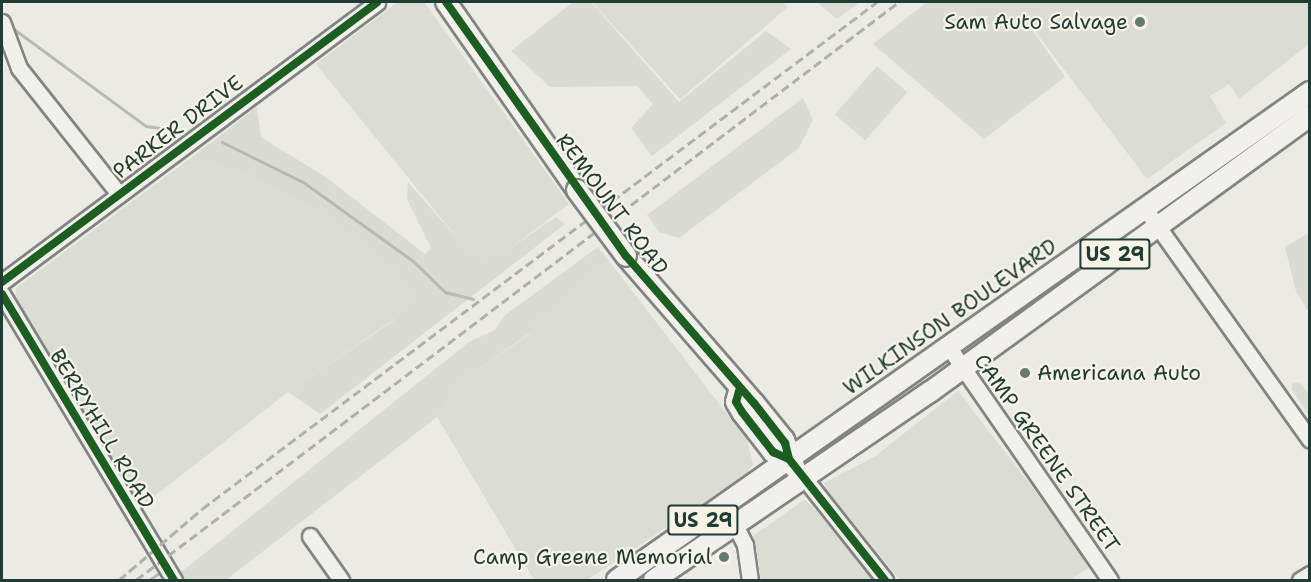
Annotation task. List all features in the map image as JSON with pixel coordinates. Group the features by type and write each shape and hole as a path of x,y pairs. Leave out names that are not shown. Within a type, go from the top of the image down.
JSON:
{"main road":[{"name":"REMOUNT ROAD","path":"446,2 577,190 626,256 739,391 784,440 789,459 805,479"},
{"name":"WILKINSON BOULEVARD","path":"654,580 805,479 962,365 1310,92"},
{"name":"WILKINSON BOULEVARD","path":"617,580 950,349 1310,116"}],"street":[{"name":"PARKER DRIVE","path":"2,282 377,2"},
{"path":"2,28 19,68 119,194"},
{"path":"1151,217 1310,440"},
{"name":"BERRYHILL ROAD","path":"2,294 174,580"},
{"name":"CAMP GREENE STREET","path":"950,349 1110,580"},
{"name":"REMOUNT ROAD","path":"805,479 885,580"},
{"path":"736,527 745,545 750,580"},
{"path":"310,536 341,580"},
{"path":"1300,580 1310,574"}],"shaded area":[{"path":"398,2 424,2 569,204 509,249 482,257 462,244 316,64"},
{"path":"573,2 591,2 679,102 766,31 791,49 652,156 631,128 653,104 637,86 550,87 511,51"},
{"path":"592,2 783,2 788,7 680,99"},
{"path":"817,2 860,2 837,19"},
{"path":"927,2 1013,2 1065,77 984,139 873,44"},
{"path":"1013,2 1309,2 1309,44 1239,99 1229,84 1210,96 1226,123 1147,179"},
{"path":"877,66 907,92 865,141 835,114"},
{"path":"803,98 813,120 799,148 679,238 659,232 647,215"},
{"path":"257,107 261,137 327,178 425,254 431,248 407,199 408,182 462,244 482,257 509,249 556,217 565,224 320,414 288,392 393,321 413,297 397,274 321,213 251,176 191,158"},
{"path":"191,158 251,176 321,213 397,274 414,298 393,320 288,392 138,509 16,303 16,288"},
{"path":"1309,233 1309,313 1296,291 1285,247"},
{"path":"598,247 609,261 532,326 530,333 462,380 437,417 226,580 185,580 180,573 469,342 495,330 504,316"},
{"path":"609,261 747,440 753,464 747,474 587,580 534,580 437,417 462,380 530,334 531,326"},
{"path":"1299,382 1309,393 1309,416 1292,390 1292,384"},
{"path":"958,391 1092,565 1070,580 900,580 826,489 824,483 874,457"},
{"path":"804,500 812,506 876,580 761,580 754,535"}],"waterway":[{"path":"11,27 146,126 173,130"},
{"path":"222,142 303,182 413,261 445,292 473,299"},
{"path":"149,580 159,573"}],"railway":[{"path":"119,580 202,509 877,2"},
{"path":"136,580 899,2"}],"cycle path":[{"path":"2,282 377,2"},
{"path":"446,2 626,256 754,403 785,443 789,459 885,580"},
{"path":"2,294 174,580"},
{"path":"739,391 736,402 742,412 773,452 789,459"}],"place":[{"name":"Sam Auto Salvage","path":"1140,22"},
{"name":"Americana Auto","path":"1025,373"},
{"name":"Camp Greene Memorial","path":"724,557"}]}
